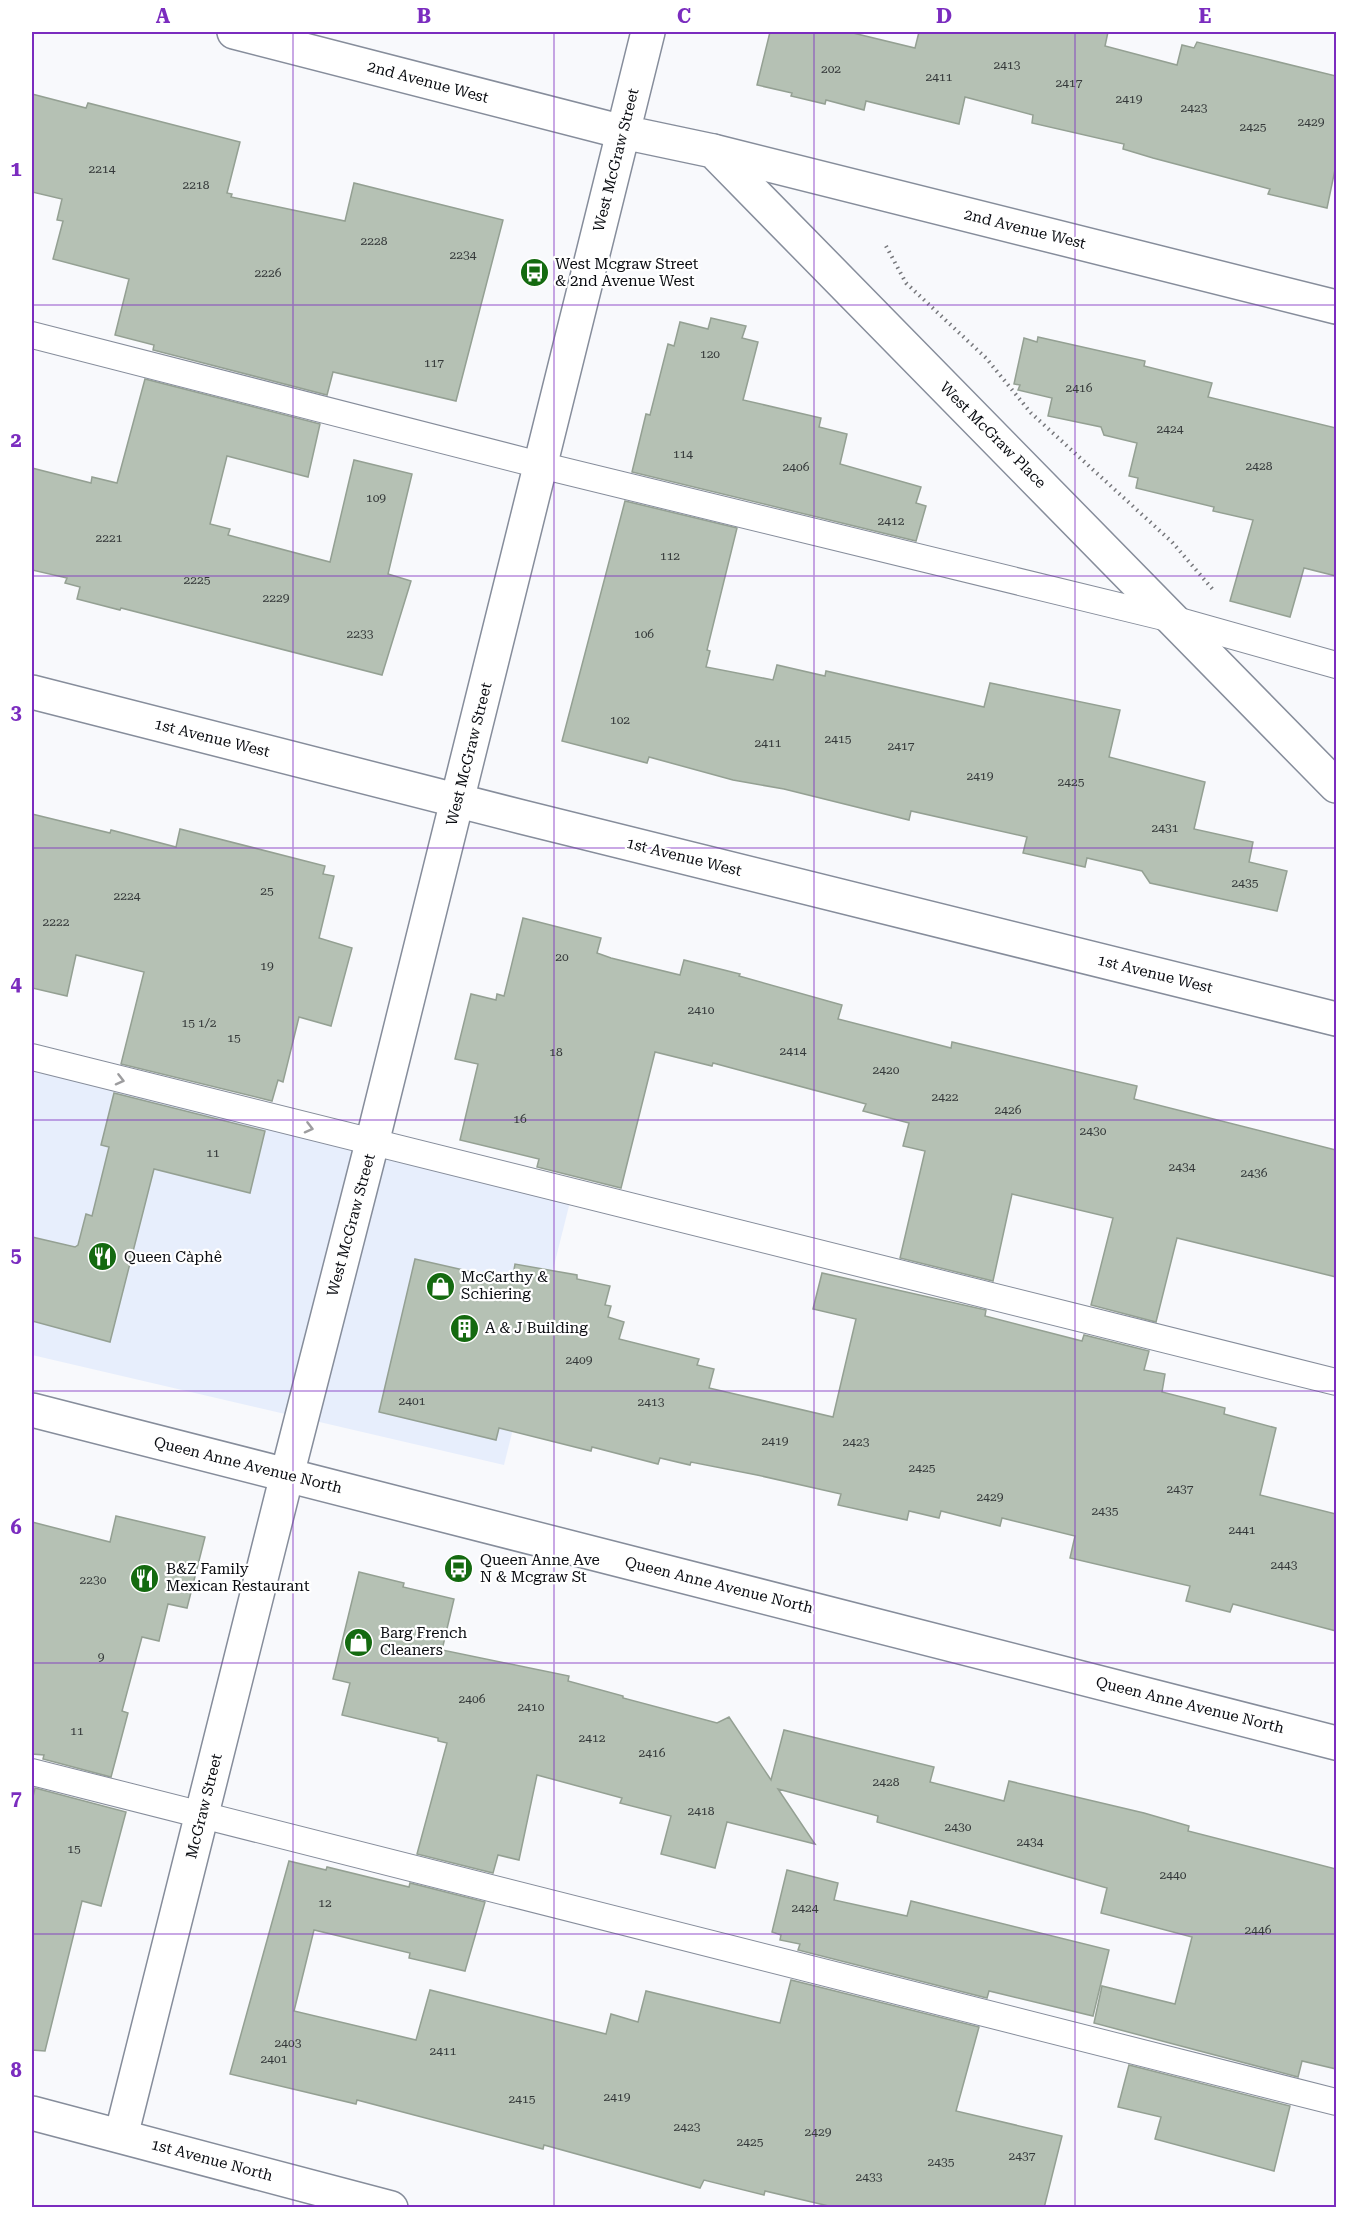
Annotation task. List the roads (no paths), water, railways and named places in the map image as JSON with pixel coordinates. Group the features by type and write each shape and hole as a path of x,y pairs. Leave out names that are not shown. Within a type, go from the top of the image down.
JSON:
{"street":[{"name":"2nd Avenue West","path":"234,32 623,132"},
{"name":"West McGraw Street","path":"287,1475 458,801 648,32"},
{"path":"623,132 713,151"},
{"name":"2nd Avenue West","path":"713,151 1336,307"},
{"name":"West McGraw Place","path":"713,151 1176,620 1336,786"},
{"name":"1st Avenue West","path":"32,692 458,801 1336,1018"},
{"name":"Queen Anne Avenue North","path":"32,1410 1336,1743"},
{"name":"McGraw Street","path":"121,2136 287,1475"},
{"name":"1st Avenue North","path":"32,2113 392,2208"}],"lane":[{"path":"32,334 540,465 1176,620 1336,665"},
{"path":"32,1057 1336,1382"},
{"path":"32,1772 1336,2102"}],"place":[{"name":"West Mcgraw Street & 2nd Avenue West","path":"534,273"},
{"name":"Queen Càphê","path":"103,1257"},
{"name":"McCarthy & Schiering","path":"440,1286"},
{"name":"A & J Building","path":"464,1328"},
{"name":"Queen Anne Ave N & Mcgraw St","path":"459,1569"},
{"name":"B&Z Family Mexican Restaurant","path":"145,1578"},
{"name":"Barg French Cleaners","path":"359,1642"}]}
